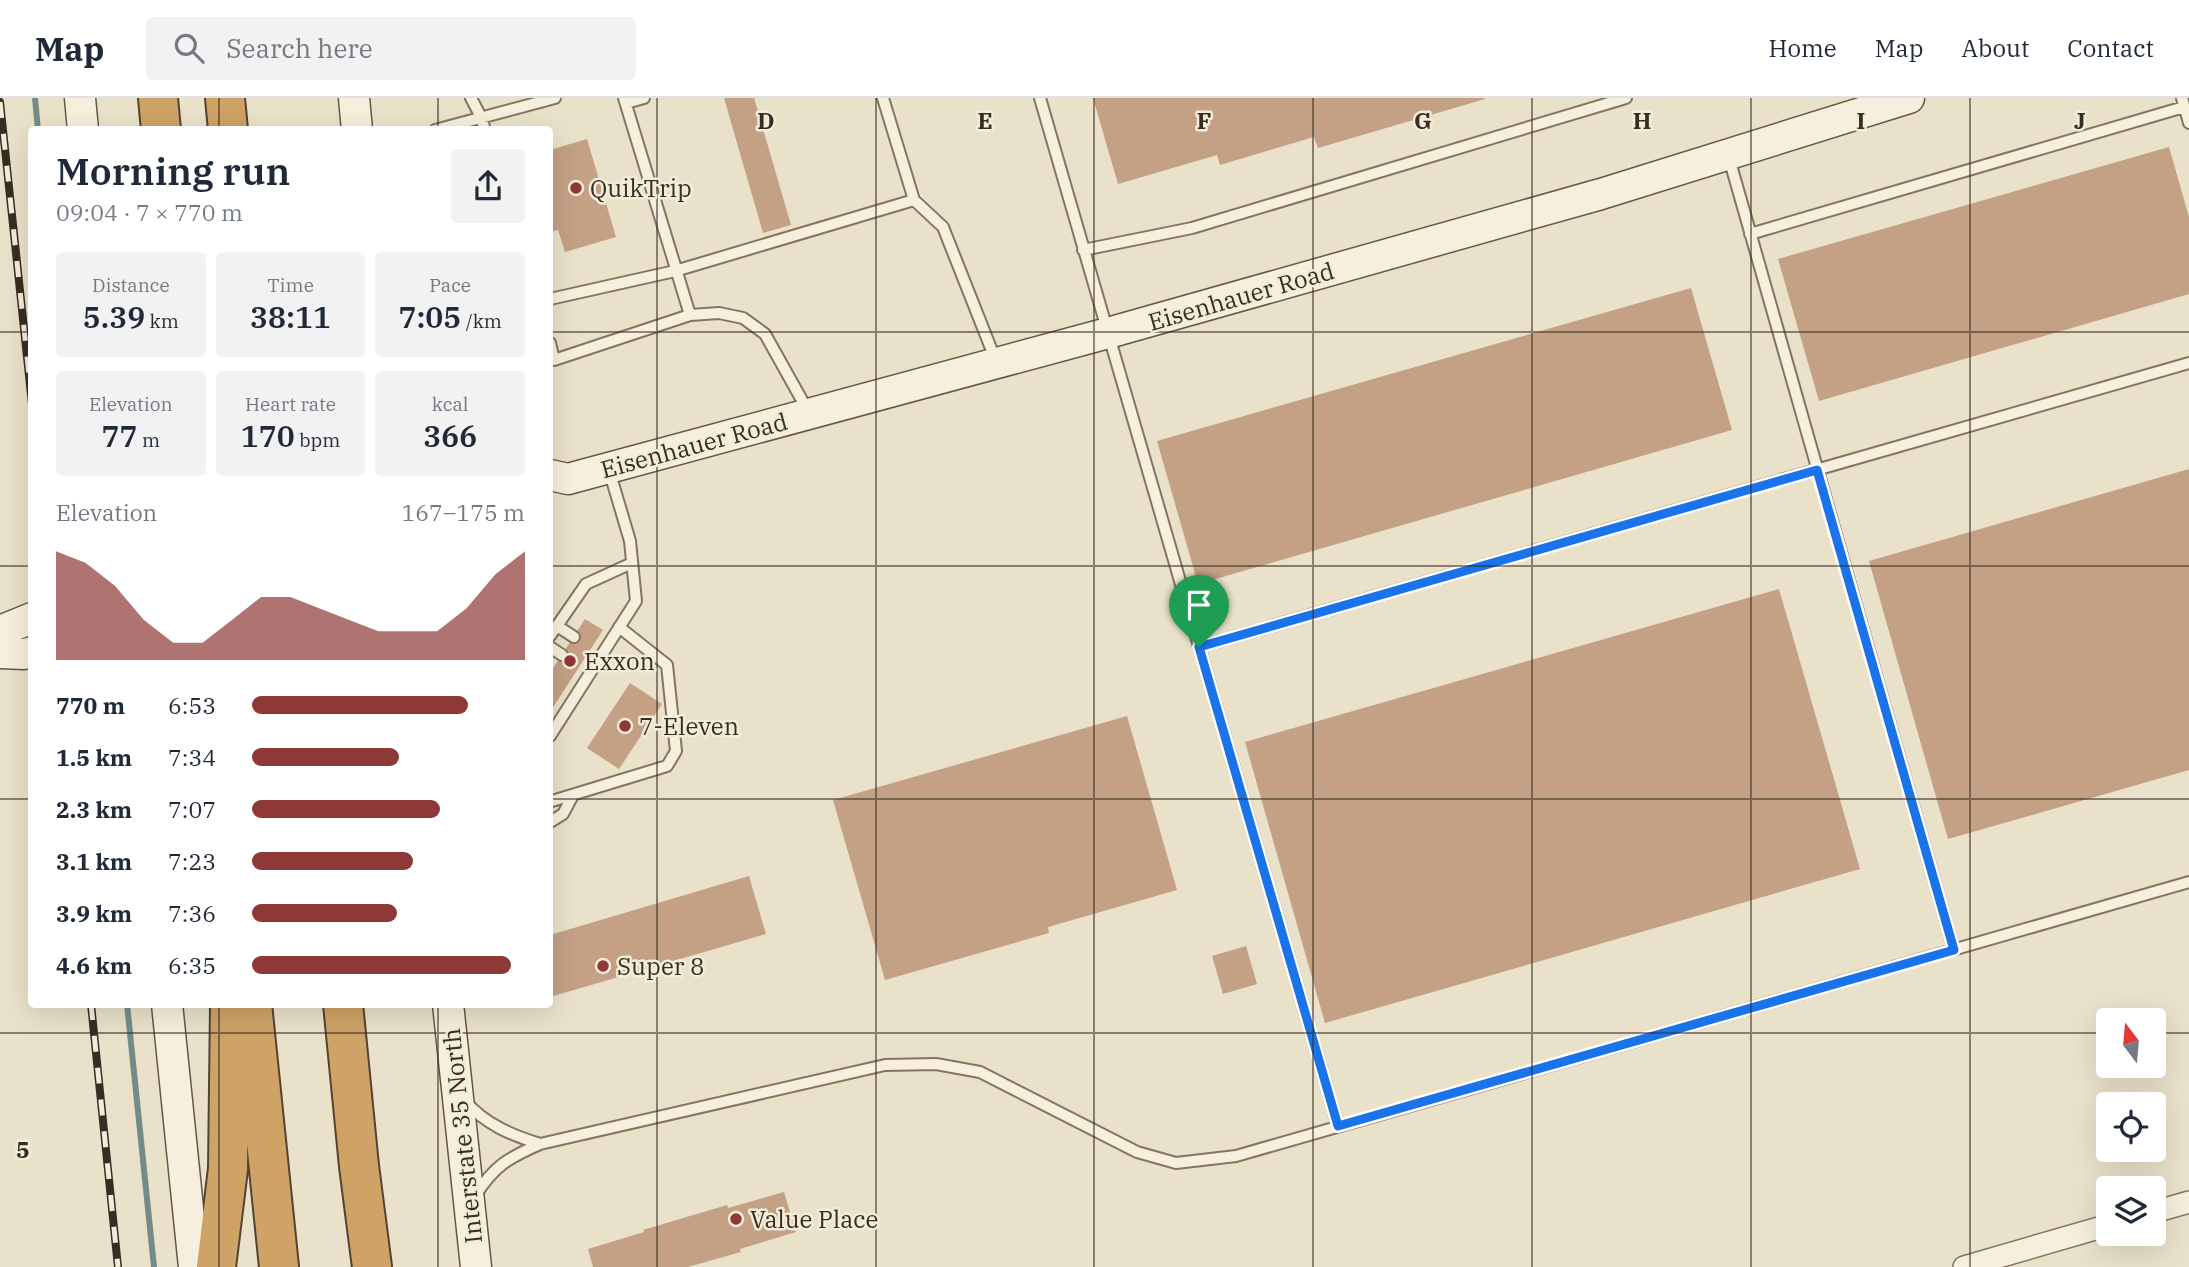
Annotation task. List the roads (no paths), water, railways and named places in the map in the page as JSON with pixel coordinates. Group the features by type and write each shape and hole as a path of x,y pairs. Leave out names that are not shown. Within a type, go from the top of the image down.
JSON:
{"highway":[{"path":"158,98 161,126"},
{"path":"225,98 228,126"},
{"path":"251,98 254,126"},
{"path":"216,1267 228,1170 230,1008"},
{"path":"252,1008 279,1267"},
{"path":"320,1008 345,1267"},
{"path":"343,1008 372,1267"}],"main road":[{"path":"80,98 83,126"},
{"path":"354,98 357,126"},
{"name":"Eisenhauer Road","path":"553,490 608,468 1108,333 1601,194 1728,155 1879,103 1909,98"},
{"path":"167,1008 194,1267"},
{"name":"Interstate 35 North","path":"449,1008 476,1267"}],"street":[{"path":"2166,1209 2189,1202"},
{"path":"1964,1267 2096,1229"}],"lane":[{"path":"471,98 484,126"},
{"path":"449,126 555,98"},
{"path":"644,98 625,101 690,315"},
{"path":"883,98 914,200 943,227 997,363"},
{"path":"1040,98 1338,1126"},
{"path":"1083,250 1192,228 1626,98"},
{"path":"1750,234 2183,103 2189,123"},
{"path":"1728,155 1954,950"},
{"path":"553,298 675,271 914,200"},
{"path":"553,359 690,315 719,313 743,318 765,334 810,415"},
{"path":"1199,647 2189,363"},
{"path":"553,730 576,694 584,671 596,651 619,627 636,601 630,541 608,468"},
{"path":"553,632 586,584 632,563"},
{"path":"557,626 574,637"},
{"path":"553,801 667,766 676,751 667,665 619,627"},
{"path":"553,649 562,655"},
{"path":"566,687 576,694"},
{"path":"554,706 564,713"},
{"path":"553,820 563,814 572,796"},
{"path":"469,1204 484,1181 499,1165 540,1144 885,1065 936,1064 980,1072 1137,1152 1176,1163 1236,1156 2189,882"},
{"path":"458,1093 471,1109 496,1127 540,1144"}],"waterway":[{"path":"35,98 38,126"},
{"path":"127,1008 154,1267"}],"railway":[{"path":"0,102 28,366"},
{"path":"91,1008 118,1267"}],"place":[{"name":"QuikTrip","path":"576,188"},
{"name":"Exxon","path":"570,661"},
{"name":"7-Eleven","path":"625,726"},
{"name":"Super 8","path":"603,966"},
{"name":"Value Place","path":"736,1219"}]}
